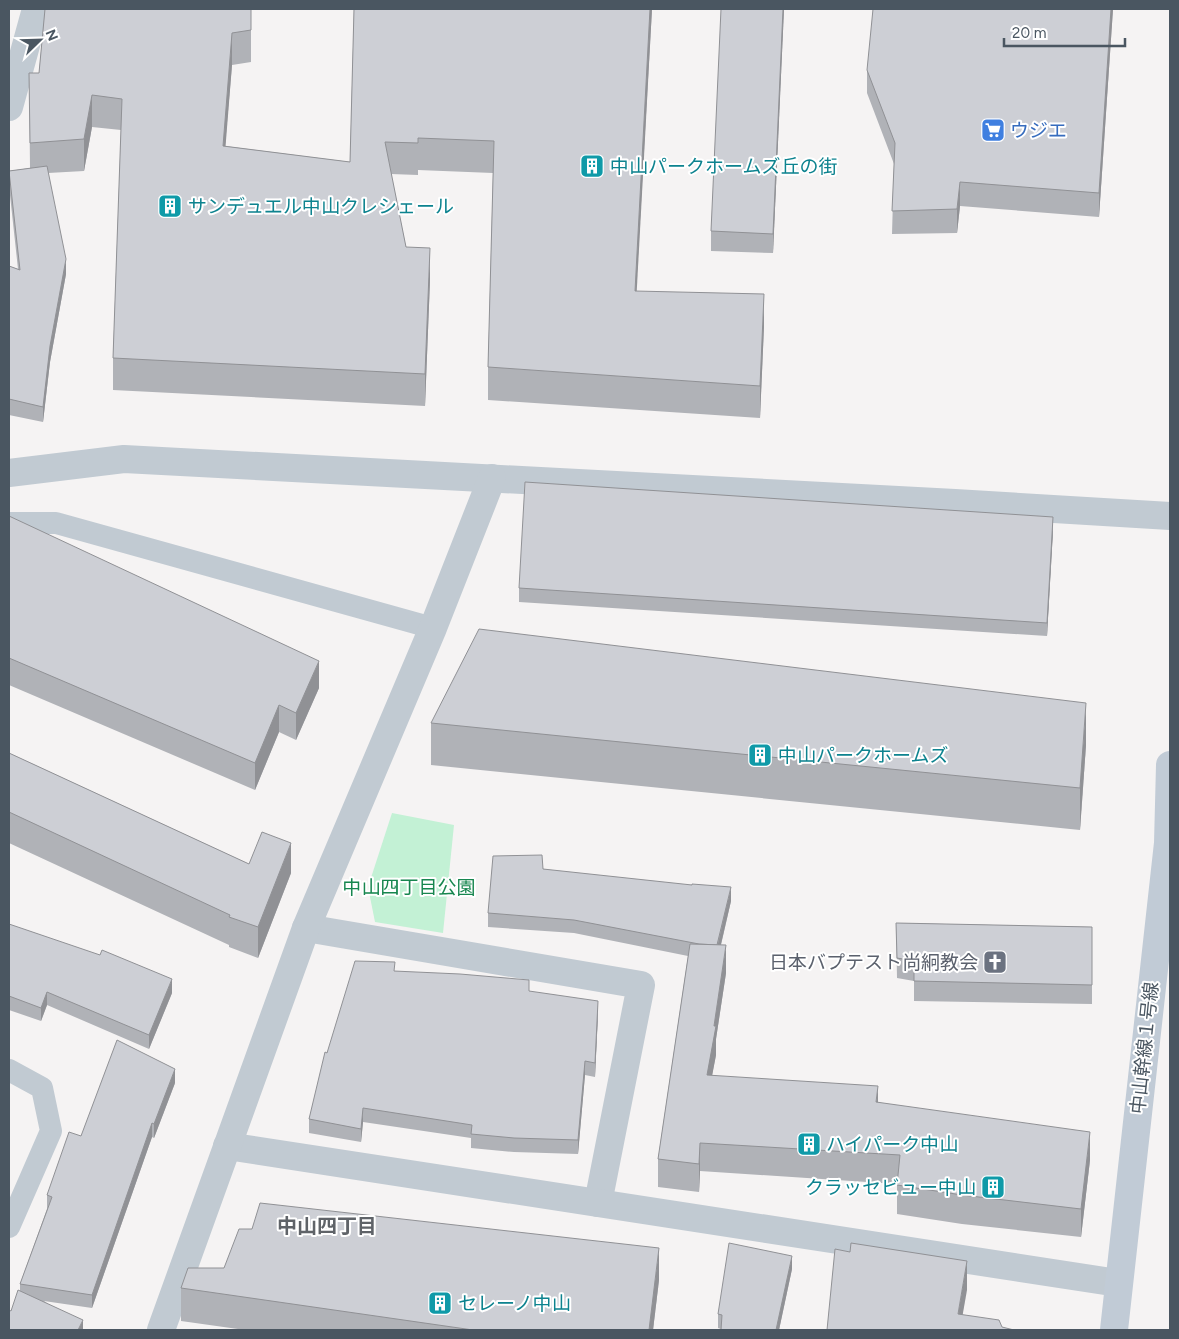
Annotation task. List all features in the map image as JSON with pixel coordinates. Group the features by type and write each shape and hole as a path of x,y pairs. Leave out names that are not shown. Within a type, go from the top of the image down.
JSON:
{"street":[{"path":"9,107 36,9"},
{"path":"9,474 124,459 1170,516"},
{"path":"161,1330 306,928 433,628 492,478"},
{"name":"中山幹線１号線","path":"1114,1330 1169,844 1170,765"},
{"path":"306,928 641,985 598,1203"},
{"path":"227,1146 1118,1283"}],"lane":[{"path":"9,523 56,523 433,628"},
{"path":"9,1070 42,1088 51,1131 9,1226"}],"green space":[{"name":"中山四丁目公園","path":"392,813 454,825 443,933 375,922 368,887"}],"building":[{"path":"45,9 251,9 251,30 232,33 223,146 350,162 354,9 650,9 635,291 764,294 760,386 488,367 494,141 418,138 418,143 385,142 406,247 430,248 425,374 113,358 122,99 92,95 84,139 30,143 29,73 39,73"},
{"path":"721,9 783,9 773,234 711,231"},
{"name":"ウジエ","path":"873,9 1111,9 1099,193 960,182 957,209 892,211 895,143 867,70"},
{"path":"47,166 66,259 50,346 43,407 9,399 9,266 20,270 9,171"},
{"path":"525,482 1053,517 1047,623 519,588"},
{"path":"9,516 319,661 296,713 279,705 255,763 9,658"},
{"path":"479,629 1086,703 1080,788 431,723"},
{"path":"9,753 249,864 262,832 291,843 258,927 229,917 230,915 9,812"},
{"path":"542,855 543,869 692,885 731,887 717,945 699,944 574,920 488,913 493,856"},
{"name":"日本バプテスト尚絅教会","path":"896,923 1092,927 1092,985 914,981 914,961 897,958"},
{"path":"9,924 100,955 102,950 172,979 149,1035 47,992 41,1008 9,996"},
{"path":"690,944 726,945 714,1026 716,1026 707,1075 878,1086 876,1102 1090,1132 1081,1209 962,1195 897,1185 900,1155 700,1143 699,1164 658,1159"},
{"path":"355,961 395,962 394,971 529,980 529,991 598,1001 595,1063 585,1061 578,1140 514,1138 471,1134 472,1125 363,1108 361,1129 309,1119 325,1052 327,1053"},
{"path":"117,1040 175,1069 154,1124 152,1123 92,1295 20,1284 52,1197 47,1195 69,1132 81,1136"},
{"name":"セレーノ中山","path":"260,1203 659,1248 649,1330 473,1330 181,1288 188,1268 224,1268 239,1229 252,1229"},
{"path":"729,1243 792,1256 776,1330 721,1330 722,1315 718,1314"},
{"path":"851,1243 967,1261 958,1314 999,1320 1002,1327 1014,1330 827,1330 835,1249 850,1252"},
{"path":"18,1290 83,1320 78,1330 9,1330 9,1310 11,1311"}],"place":[{"name":"ウジエ","path":"993,130"},
{"name":"中山パークホームズ丘の街","path":"592,166"},
{"name":"サンデュエル中山クレシェール","path":"170,206"},
{"name":"中山パークホームズ","path":"760,755"},
{"name":"日本バプテスト尚絅教会","path":"995,962"},
{"name":"ハイパーク中山","path":"809,1144"},
{"name":"クラッセビュー中山","path":"993,1187"},
{"name":"セレーノ中山","path":"440,1303"}],"district":[{"name":"中山四丁目","path":"327,1226"}]}
